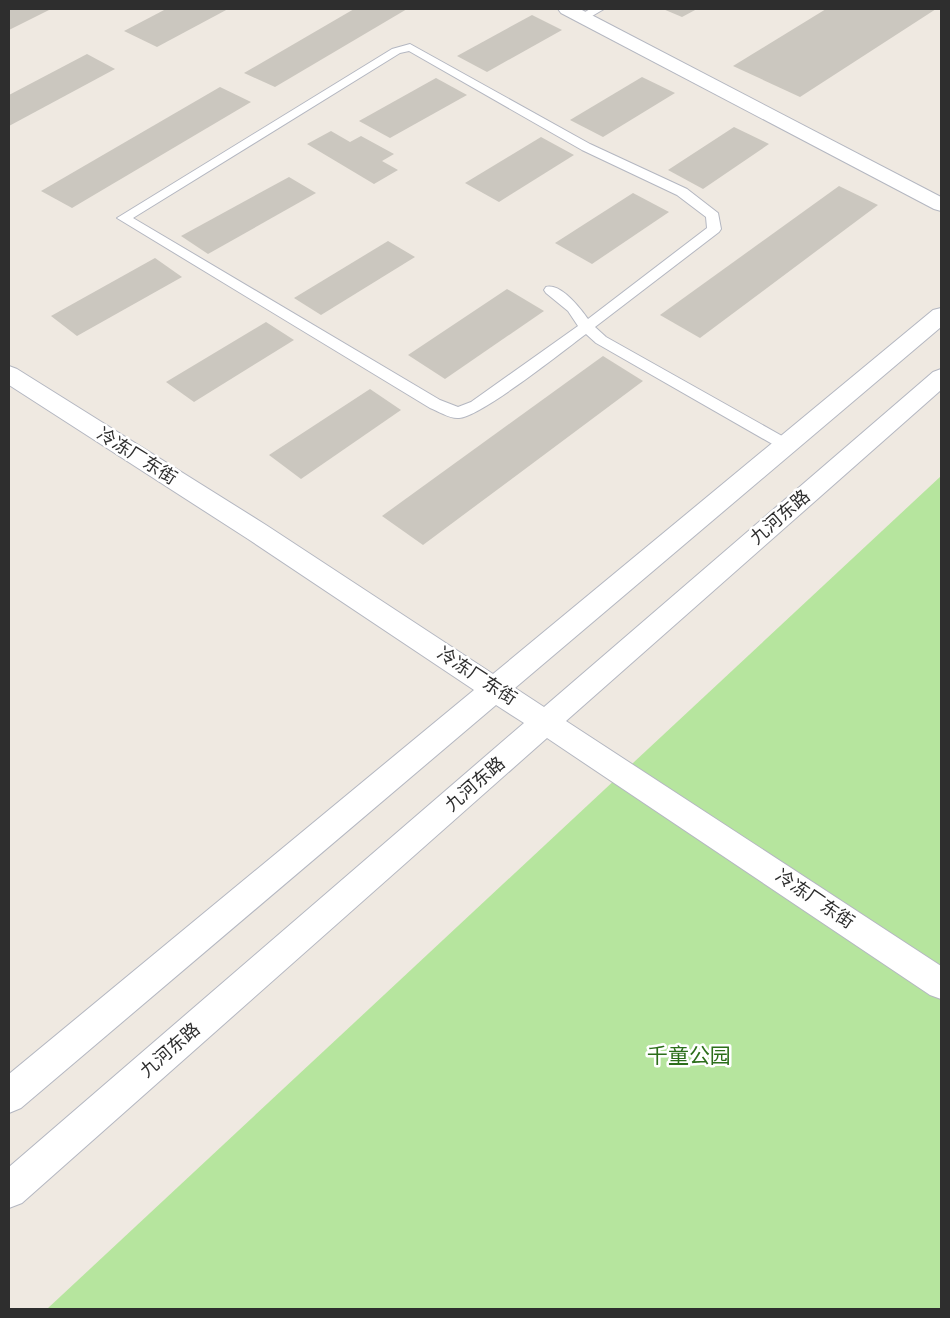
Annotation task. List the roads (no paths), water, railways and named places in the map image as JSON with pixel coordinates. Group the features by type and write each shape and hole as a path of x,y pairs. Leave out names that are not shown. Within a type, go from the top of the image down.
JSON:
{"main road":[{"path":"583,12 941,205"},
{"path":"9,1096 941,315"},
{"name":"冷冻厂东街","path":"9,374 257,532 941,984"},
{"name":"九河东路","path":"9,1190 941,377"}],"lane":[{"path":"410,47 586,147 682,192 713,216 714,229 586,327 476,406 458,413 435,404 124,218 396,51 410,47"},
{"path":"551,290 573,308 586,327 601,340 786,445"}],"park label":[{"name":"千童公园","path":"689,1056"}]}
